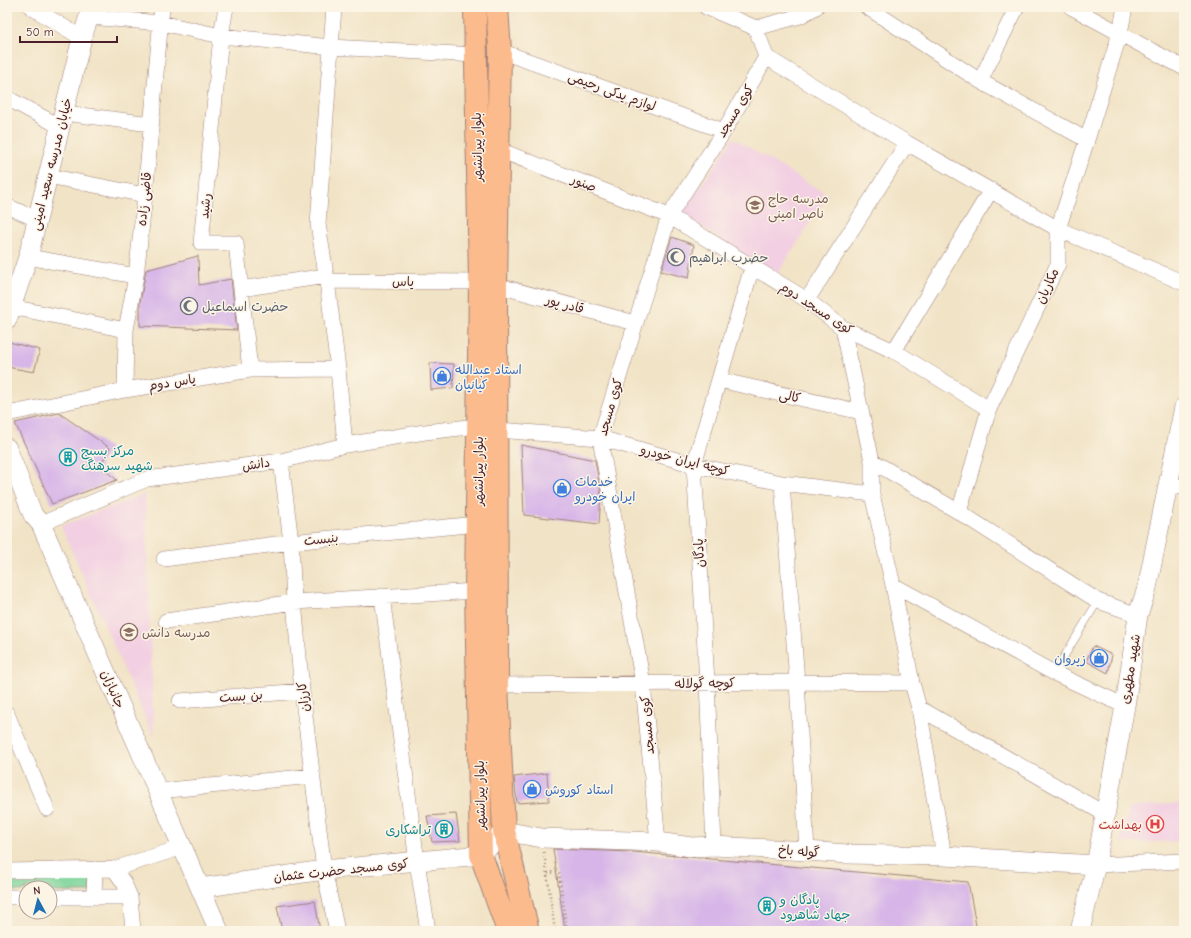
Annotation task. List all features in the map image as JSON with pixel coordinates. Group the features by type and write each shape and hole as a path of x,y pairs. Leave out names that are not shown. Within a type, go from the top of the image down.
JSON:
{"main road":[{"name":"بلوار پیرانشهر","path":"475,7 476,55 488,283 488,428 497,685 504,831 528,931"},
{"name":"بلوار پیرانشهر","path":"488,283 499,150 500,51 497,7"},
{"name":"بلوار پیرانشهر","path":"488,428 478,524 476,591 482,856 508,931"}],"street":[{"path":"31,7 82,38"},
{"name":"قاضی زاده","path":"125,390 126,330 136,276 162,7"},
{"name":"رشید","path":"226,7 221,36 201,244 236,243 250,370"},
{"path":"334,7 318,224 327,279 338,368 345,445"},
{"path":"706,7 756,28 816,7"},
{"path":"867,7 980,81 1087,140"},
{"path":"980,81 1017,7"},
{"path":"1071,7 1184,68"},
{"name":"مکاریان","path":"959,512 989,409 1058,264 1058,229 1120,33 1125,7"},
{"path":"91,12 161,23 221,36 331,47 476,55"},
{"name":"خیابان مدرسه سعید امینی","path":"9,314 28,257 82,38 91,12"},
{"path":"756,28 766,57 907,143 1058,229 1184,283"},
{"name":"لوازم یدکی رحیمی","path":"500,51 724,131"},
{"name":"کوی مسجد","path":"658,842 643,684 600,438 669,216 724,131 766,57"},
{"path":"7,98 63,120 151,124"},
{"path":"807,300 907,143"},
{"name":"صنور","path":"499,150 669,216"},
{"path":"48,176 145,194"},
{"path":"894,351 991,190"},
{"path":"7,206 38,220"},
{"name":"کوی مسجد دوم","path":"669,216 807,300 843,328 894,351 989,409"},
{"path":"28,257 136,276"},
{"name":"پادگان","path":"714,846 707,682 694,464 752,267"},
{"name":"یاس","path":"241,289 327,279 488,283"},
{"name":"قادر پور","path":"488,283 635,323"},
{"path":"9,314 126,330"},
{"path":"843,328 872,461 872,494 893,585 912,683 919,708 944,856"},
{"name":"یاس دوم","path":"7,414 125,390 250,370 338,368"},
{"name":"کالی","path":"719,380 861,412"},
{"name":"شهید مطهری","path":"1080,931 1096,865 1125,706 1138,614 1147,588 1176,485 1184,407"},
{"name":"کوچه ایران خودرو","path":"488,428 600,438 694,464 782,483 872,494"},
{"name":"دانش","path":"41,524 147,479 281,461 345,445 426,432 488,428"},
{"name":"جانبازان","path":"7,448 33,515 41,524 219,931"},
{"name":"کارزان","path":"281,461 291,542 294,602 302,691 314,776 324,870 337,931"},
{"path":"872,461 959,512 1098,601 1138,614"},
{"path":"782,483 797,682 807,851"},
{"name":"بنبست","path":"164,559 291,542 478,524"},
{"path":"893,585 1054,673 1125,706"},
{"path":"166,621 294,602 476,591"},
{"path":"382,596 417,862 428,931"},
{"name":"کوچه گولاله","path":"497,685 707,682 912,683"},
{"name":"بن بست","path":"180,700 302,691"},
{"path":"919,708 1105,814"},
{"path":"7,714 47,809"},
{"path":"158,791 314,776"},
{"path":"482,856 504,831"},
{"name":"گوله باخ","path":"504,831 542,838 658,842 691,847 714,846 847,854 944,856 1096,865"},
{"path":"7,871 114,869 183,847"},
{"name":"کوی مسجد حضرت عثمان","path":"200,888 324,870 482,856"},
{"path":"1096,865 1184,861"},
{"path":"94,897 95,869"},
{"path":"114,869 124,883 130,897 132,931"},
{"path":"7,897 18,897"},
{"path":"58,897 130,897"}],"lane":[{"path":"1054,673 1098,601"}],"path":[{"path":"542,838 555,931"},
{"path":"548,873 558,872 567,931"}],"shaded area":[{"name":"مدرسه حاج ناصر امینی","path":"733,138 828,195 776,276 682,214"},
{"name":"مدرسه دانش","path":"145,494 154,738 61,526"},
{"name":"بهداشت","path":"1184,803 1184,841 1120,843 1130,807"}],"green space":[{"path":"7,877 91,879 91,892 58,892 58,880 18,880 18,891 7,891"}],"building":[{"name":"حضرب ابراهیم","path":"672,237 694,245 689,278 661,271"},
{"name":"حضرت اسماعیل","path":"198,256 199,285 231,279 237,330 140,326 140,302 146,270"},
{"path":"9,342 40,350 34,372 7,367 7,348"},
{"name":"استاد عبدالله کیانیان","path":"430,363 454,364 453,388 431,390"},
{"name":"مرکز بسیج شهید سرهنگ","path":"59,413 110,448 100,466 117,480 52,504 15,423"},
{"name":"خدمات ایران خودرو","path":"521,445 595,460 601,494 599,524 524,515"},
{"name":"زیروان","path":"1093,646 1112,655 1108,673 1086,661"},
{"name":"استاد کوروش","path":"547,773 549,801 517,803 514,777"},
{"name":"تراشکاری","path":"456,814 460,841 432,842 427,816"},
{"name":"پادگان و جهاد شاهرود","path":"553,849 633,852 968,882 977,931 565,931"},
{"path":"315,901 320,931 282,931 277,906"}],"place":[{"name":"مدرسه حاج ناصر امینی","path":"755,205"},
{"name":"حضرب ابراهیم","path":"676,257"},
{"name":"حضرت اسماعیل","path":"189,306"},
{"name":"استاد عبدالله کیانیان","path":"442,376"},
{"name":"مرکز بسیج شهید سرهنگ","path":"68,457"},
{"name":"خدمات ایران خودرو","path":"562,488"},
{"name":"مدرسه دانش","path":"129,632"},
{"name":"زیروان","path":"1099,658"},
{"name":"استاد کوروش","path":"532,789"},
{"name":"بهداشت","path":"1155,824"},
{"name":"تراشکاری","path":"444,829"},
{"name":"پادگان و جهاد شاهرود","path":"767,906"}]}
